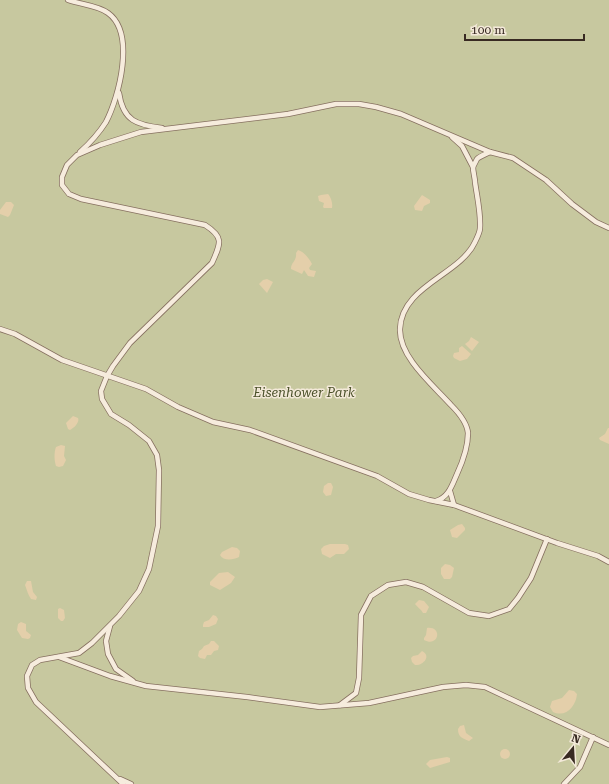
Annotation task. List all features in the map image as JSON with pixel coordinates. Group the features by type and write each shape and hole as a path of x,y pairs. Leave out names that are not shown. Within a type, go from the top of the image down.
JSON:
{"lane":[{"path":"68,0 99,8 109,14 116,21 122,32 123,52 118,92 114,104 105,123 95,138 67,165 62,177 62,186 69,194 81,200 205,224 215,231 220,239 218,250 212,262 130,343 113,366 101,391 102,399 111,414 129,425 149,441 157,455 159,470 158,526 149,569 139,591 92,643 79,653 40,660 32,665 26,676 28,688 36,702 123,784"},
{"path":"118,92 120,105 128,116 141,125 168,129"},
{"path":"77,155 100,145 141,132 288,114 336,104 359,104 401,114 490,152 513,158 546,180 572,204 596,222 609,228"},
{"path":"434,501 442,499 450,491 462,461 467,444 468,431 464,421 456,410 410,360 404,349 400,329 401,318 417,294 468,253 475,243 480,229 473,167 462,146 450,134"},
{"path":"473,167 478,158 490,152"},
{"path":"0,329 15,334 62,360 146,389 178,407 213,422 250,430 377,476 410,494 454,505 598,556 609,562"},
{"path":"450,491 454,505"},
{"path":"340,705 356,693 361,615 371,596 388,585 406,582 423,587 469,613 488,616 509,609 518,598 531,578 547,539"},
{"path":"110,624 106,641 108,654 116,669 136,684"},
{"path":"59,657 110,676 146,686 320,707 369,703 443,687 466,685 485,687 609,745"},
{"path":"564,784 580,767 593,737"},
{"path":"114,776 131,784"}],"green space":[{"name":"Eisenhower Park","path":"0,0 609,0 609,784 0,784"}],"sand":[{"path":"328,194 332,201 332,208 324,208 324,203 319,201 318,196"},
{"path":"422,195 430,200 430,203 424,206 422,211 415,210 414,206"},
{"path":"6,202 11,202 14,205 8,217 0,214 0,210"},
{"path":"298,250 308,257 311,262 312,264 309,268 310,270 316,271 314,277 308,276 304,270 302,274 291,269"},
{"path":"267,279 273,282 267,293 259,284 263,280"},
{"path":"471,337 479,342 472,351 465,344"},
{"path":"462,346 471,354 467,359 460,361 453,356 454,353 459,352 459,348"},
{"path":"73,416 78,418 78,421 70,430 68,429 66,423"},
{"path":"608,428 609,444 600,440 599,438 605,434"},
{"path":"61,445 65,446 64,456 66,460 63,466 59,467 56,466 55,454 56,447"},
{"path":"331,483 333,487 331,495 326,496 323,492 324,486"},
{"path":"462,524 465,530 457,538 452,537 450,530"},
{"path":"330,544 345,544 348,545 349,549 344,554 336,554 330,558 322,554 321,549"},
{"path":"232,547 237,548 240,551 239,557 228,559 221,557 220,555 222,552"},
{"path":"445,564 454,568 450,579 444,579 441,574 441,568"},
{"path":"228,572 235,577 231,583 220,590 210,585 210,582 219,573"},
{"path":"27,581 31,581 33,592 37,597 36,600 31,599 29,596 25,585"},
{"path":"419,600 424,601 429,607 426,613 423,613 415,604"},
{"path":"60,608 64,610 65,618 63,621 58,618 58,609"},
{"path":"213,615 218,619 216,624 209,627 203,627 204,622 209,620"},
{"path":"21,622 26,624 26,631 31,635 28,639 22,638 17,630 18,624"},
{"path":"427,628 432,628 437,633 436,639 433,641 429,642 424,640"},
{"path":"211,641 214,641 219,646 218,650 214,651 211,655 207,655 205,659 200,658 198,656 199,651"},
{"path":"422,651 426,655 425,660 421,664 415,665 411,658 418,655"},
{"path":"569,690 574,691 577,694 575,703 570,710 562,713 553,712 550,707 552,701 562,698"},
{"path":"464,725 466,733 473,738 469,741 462,738 459,734 458,729 460,726"},
{"path":"505,749 510,754 505,759 500,754"},
{"path":"447,757 450,758 450,762 430,768 426,764 430,760"}]}
